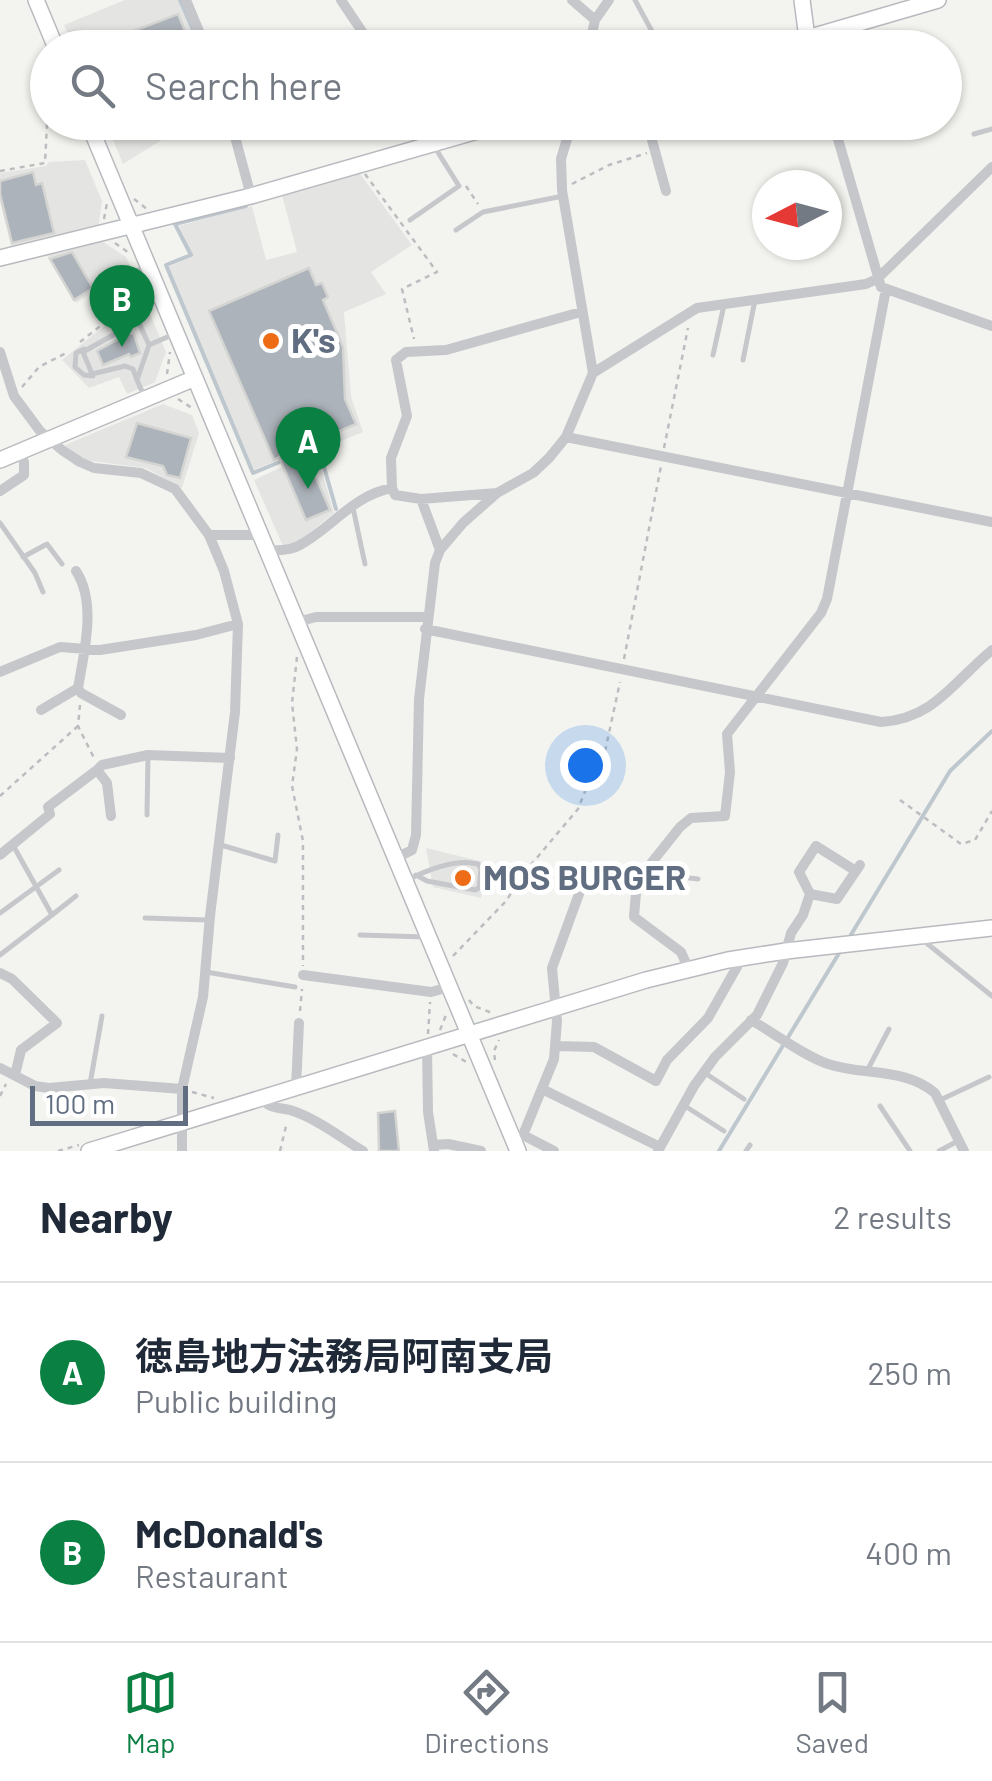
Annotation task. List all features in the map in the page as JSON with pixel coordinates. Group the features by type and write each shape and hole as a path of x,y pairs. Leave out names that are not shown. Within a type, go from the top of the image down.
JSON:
{"street":[{"path":"36,0 48,30"},
{"path":"186,0 198,30"},
{"path":"340,0 361,30"},
{"path":"572,0 596,20"},
{"path":"594,30 608,0"},
{"path":"802,0 807,30"},
{"path":"848,30 938,0"},
{"path":"96,140 132,226 142,268 156,282 170,335 195,378 268,551 297,622 302,648 396,858 411,878 440,990 470,1033 516,1145"},
{"path":"236,140 251,196"},
{"path":"428,140 430,145"},
{"path":"0,258 251,196 447,140"},
{"path":"396,858 412,850 416,835 416,746 426,623 430,584 440,550 451,534 497,493 533,473 566,437 593,373 562,193 562,159 567,140"},
{"path":"652,140 666,191"},
{"path":"838,140 877,279 886,289 992,326"},
{"path":"593,373 688,312 866,284 877,279 992,167"},
{"path":"689,970 680,952 634,917 642,877 691,818 726,816 730,772 726,739 821,613 827,599 886,289"},
{"path":"497,493 406,499 395,495 393,448 407,416 396,360 399,355 416,350 446,350 581,312"},
{"path":"1,356 14,396 50,440 94,468 141,472 175,489 209,534 238,624 230,758 206,972 182,1089 182,1151"},
{"path":"0,460 195,378"},
{"path":"566,437 992,522"},
{"path":"0,491 24,475 19,452"},
{"path":"268,551 296,548 352,506 380,490 392,488"},
{"path":"421,498 440,550"},
{"path":"209,534 261,535"},
{"path":"76,571 87,586 80,690"},
{"path":"297,622 316,617 426,623 755,698 881,722 900,721 935,705 992,650"},
{"path":"0,672 60,647 100,650 238,624"},
{"path":"40,710 80,690"},
{"path":"80,690 122,715"},
{"path":"0,854 50,814 48,807 98,769 148,755 230,758"},
{"path":"98,769 107,783 111,816"},
{"path":"542,1088 659,1149 704,1073 751,1020 783,963 810,894 799,872 816,846 858,868 837,899 810,894"},
{"path":"516,1145 557,1046 552,968 584,883 597,877 642,877"},
{"path":"89,1151 689,970 786,950 992,928"},
{"path":"557,1046 594,1047 656,1081 667,1060 708,1018 742,958"},
{"path":"0,972 57,1023 21,1050 13,1074"},
{"path":"303,975 440,990"},
{"path":"751,1020 828,1064 898,1075 927,1087 938,1100 961,1146"},
{"path":"296,1087 299,1023"},
{"path":"427,1047 428,1112 434,1148 448,1144 482,1151"},
{"path":"0,1068 35,1086 48,1088 146,1084 182,1089"},
{"path":"261,1098 270,1107 290,1110 363,1151"},
{"path":"516,1145 554,1151"}],"lane":[{"path":"636,0 652,30"},
{"path":"974,134 992,129"},
{"path":"410,220 459,186 430,145"},
{"path":"456,230 483,212 562,193"},
{"path":"109,292 116,279 142,268"},
{"path":"138,380 149,345 130,304 133,294 156,282"},
{"path":"743,360 755,300"},
{"path":"713,356 724,304"},
{"path":"138,321 76,354 75,367 88,377 125,366 133,368 146,398"},
{"path":"149,345 170,335"},
{"path":"352,506 365,564"},
{"path":"0,523 44,592"},
{"path":"23,556 48,544 62,564"},
{"path":"147,815 148,755"},
{"path":"218,844 274,862 278,835"},
{"path":"12,844 52,914"},
{"path":"466,861 482,869 478,888 470,890 411,878 435,866 450,868 466,861"},
{"path":"0,913 58,870"},
{"path":"642,877 698,880"},
{"path":"0,956 76,896"},
{"path":"145,918 210,920"},
{"path":"360,935 429,938"},
{"path":"918,936 992,996"},
{"path":"206,972 295,987"},
{"path":"90,1084 102,1016"},
{"path":"868,1070 889,1028"},
{"path":"704,1073 744,1099"},
{"path":"938,1100 989,1077"},
{"path":"684,1105 724,1132"},
{"path":"880,1106 910,1151"},
{"path":"940,1151 961,1146"}],"path":[{"path":"0,170 45,163 46,140"},
{"path":"562,193 609,165 655,151"},
{"path":"360,164 437,272 402,290 416,350"},
{"path":"101,189 108,206 104,220"},
{"path":"132,197 154,212"},
{"path":"111,242 129,253 142,268"},
{"path":"14,396 38,368 60,358 108,320 121,285"},
{"path":"167,375 170,335"},
{"path":"176,398 195,411"},
{"path":"302,648 305,671"},
{"path":"299,1023 303,841 292,786 297,750 292,688 302,648"},
{"path":"80,690 78,726 98,769"},
{"path":"0,796 78,726"},
{"path":"900,800 961,844 975,840 992,811"},
{"path":"440,990 446,1017 443,1027 428,1036 440,990"},
{"path":"470,1000 491,1014 501,1014"},
{"path":"495,1062 494,1050 500,1039"},
{"path":"0,1096 13,1074"},
{"path":"182,1089 239,1104"},
{"path":"280,1151 290,1110"}],"shaded area":[{"path":"125,0 178,0 191,30 66,30 64,25"},
{"path":"113,140 162,140 123,164"},
{"path":"85,160 102,201 98,229 12,249 0,201 0,173 46,166 49,162"},
{"path":"358,171 412,245 371,272 386,294 344,312 351,397 363,432 321,449 317,444 254,470 168,267 193,256 179,226 252,206 266,260 297,252 282,195"},
{"path":"100,240 126,257 132,269 112,278 105,291 99,289 76,303 46,254"},
{"path":"136,281 166,352 155,382 127,394 119,377 89,388 62,360 109,322 122,286"},
{"path":"163,404 192,415 199,433 182,488 146,468 84,460 65,445"},
{"path":"316,451 334,513 294,545 283,546 254,480"},
{"path":"426,848 488,863 481,898 433,887"}],"building":[{"path":"178,14 185,30 136,30"},
{"path":"33,172 36,185 42,183 54,233 12,243 0,181"},
{"path":"72,252 93,288 74,300 50,259"},
{"path":"309,268 316,285 322,283 328,297 323,300 343,347 345,399 356,424 303,447 330,510 306,520 279,457 274,460 209,311"},
{"path":"134,334 140,353 103,365 97,351"},
{"path":"137,423 191,438 180,478 167,475 163,466 126,457"},
{"path":"395,1111 399,1151 379,1151 378,1113"}],"waterway":[{"path":"180,0 193,30"},
{"path":"246,206 175,224 191,255 166,265 253,473 282,461"},
{"path":"304,452 318,446 336,509"},
{"path":"849,938 950,771 992,731"},
{"path":"719,1151 841,950"}],"place":[{"name":"K's","path":"271,341"},
{"name":"McDonald's","path":"122,347"},
{"name":"徳島地方法務局阿南支局","path":"308,489"},
{"name":"MOS BURGER","path":"463,878"}]}
